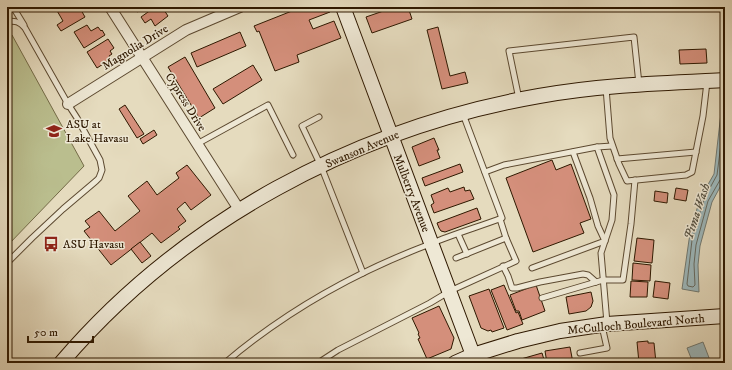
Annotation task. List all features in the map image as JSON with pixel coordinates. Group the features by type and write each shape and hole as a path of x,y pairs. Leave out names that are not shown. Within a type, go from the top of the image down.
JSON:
{"street":[{"name":"Cypress Drive","path":"110,7 240,211"},
{"name":"Mulberry Avenue","path":"343,7 473,355"},
{"name":"Magnolia Drive","path":"68,104 186,30 236,8"},
{"name":"Swanson Avenue","path":"61,363 128,295 194,242 270,192 345,154 417,126 520,99 582,89 717,80"},
{"name":"McCulloch Boulevard North","path":"455,363 473,355 518,341 560,331 604,325 725,316"}],"lane":[{"path":"7,262 63,209 96,181 101,174 102,165 77,118 13,7"},
{"path":"7,22 18,22 26,29"},
{"path":"520,99 509,51 634,37 639,85"},
{"path":"606,87 610,138 617,160 627,181 686,175 692,172 703,116 717,80"},
{"path":"197,144 268,105 293,155"},
{"path":"318,363 338,350 450,291 516,261 506,238 500,219 502,218 463,113"},
{"path":"319,117 302,126 321,166 363,273"},
{"path":"485,172 504,165 597,147 612,146"},
{"path":"580,353 607,348 604,325 604,280 601,253 612,220 614,195 597,147"},
{"path":"573,152 590,198 598,226 605,241"},
{"path":"617,160 696,152"},
{"path":"542,298 604,280 623,280 631,224 635,180"},
{"path":"225,363 291,314 363,273 431,243 500,219"},
{"path":"458,234 467,254"},
{"path":"456,258 506,238"},
{"path":"532,268 605,241"},
{"path":"504,266 512,288 583,274 588,275 596,282"}],"green space":[{"path":"7,35 12,35 84,166 8,245"}],"water":[{"path":"725,66 725,178 712,202 700,246 698,265 699,292 682,289 693,220 702,195 714,174"},
{"path":"703,342 711,363 693,363 687,348"}],"building":[{"path":"50,7 85,7 86,8 81,10 85,17 61,31 57,25 63,21 56,9 52,10"},
{"path":"134,7 145,7 137,12"},
{"path":"155,7 162,7 168,16 155,26 151,19 145,23 141,17"},
{"path":"302,7 328,7 330,12 309,20 313,29 334,21 341,38 297,55 299,62 275,71 259,31 257,32 254,26"},
{"path":"395,7 408,7 412,19 372,33 366,17"},
{"path":"87,25 91,31 98,27 105,35 84,48 74,32"},
{"path":"438,27 450,76 465,72 468,83 442,89 427,30"},
{"path":"240,32 246,46 197,67 191,53"},
{"path":"108,39 114,48 110,51 112,54 109,56 111,59 97,68 87,52"},
{"path":"706,49 707,63 680,64 679,50"},
{"path":"185,57 215,108 199,118 168,67"},
{"path":"253,65 262,80 223,104 213,89"},
{"path":"125,105 144,134 137,138 119,109"},
{"path":"154,130 157,135 143,144 140,139"},
{"path":"434,138 439,150 437,150 440,158 419,166 412,147"},
{"path":"552,160 556,170 571,164 591,219 580,223 584,233 533,252 506,178"},
{"path":"460,164 463,172 425,186 422,178"},
{"path":"187,165 211,195 191,210 185,202 177,209 186,221 178,227 180,229 161,243 152,233 111,265 84,231 90,227 85,221 99,211 115,231 140,211 128,196 147,181 157,195 179,178 176,173"},
{"path":"464,187 465,191 470,190 474,199 434,213 431,205 434,203 431,195 448,188 450,192"},
{"path":"676,188 688,190 686,201 674,199"},
{"path":"655,191 668,193 667,203 654,201"},
{"path":"477,208 481,219 445,232 441,231 439,228 437,223"},
{"path":"637,238 654,240 652,263 634,261"},
{"path":"140,242 151,256 142,263 131,249"},
{"path":"633,263 651,265 650,281 632,280"},
{"path":"631,281 648,282 647,297 630,297"},
{"path":"655,281 670,283 668,299 653,297"},
{"path":"504,285 516,313 518,312 523,324 507,330 491,290"},
{"path":"536,285 545,311 522,320 519,311 516,311 510,295"},
{"path":"489,289 504,328 492,332 491,330 488,331 481,328 469,296"},
{"path":"591,292 593,301 591,307 586,311 569,314 566,297"},
{"path":"439,306 454,338 451,349 427,359 418,339 420,338 419,333 412,318"},
{"path":"648,341 648,343 654,343 656,363 639,363 637,342"},
{"path":"570,347 573,363 547,363 545,351"},
{"path":"542,353 545,363 515,363 514,361"}],"place":[{"name":"ASU at Lake Havasu","path":"54,131"},
{"name":"ASU Havasu","path":"51,244"}],"water label":[{"name":"Pima Wash","path":"696,211"}]}
